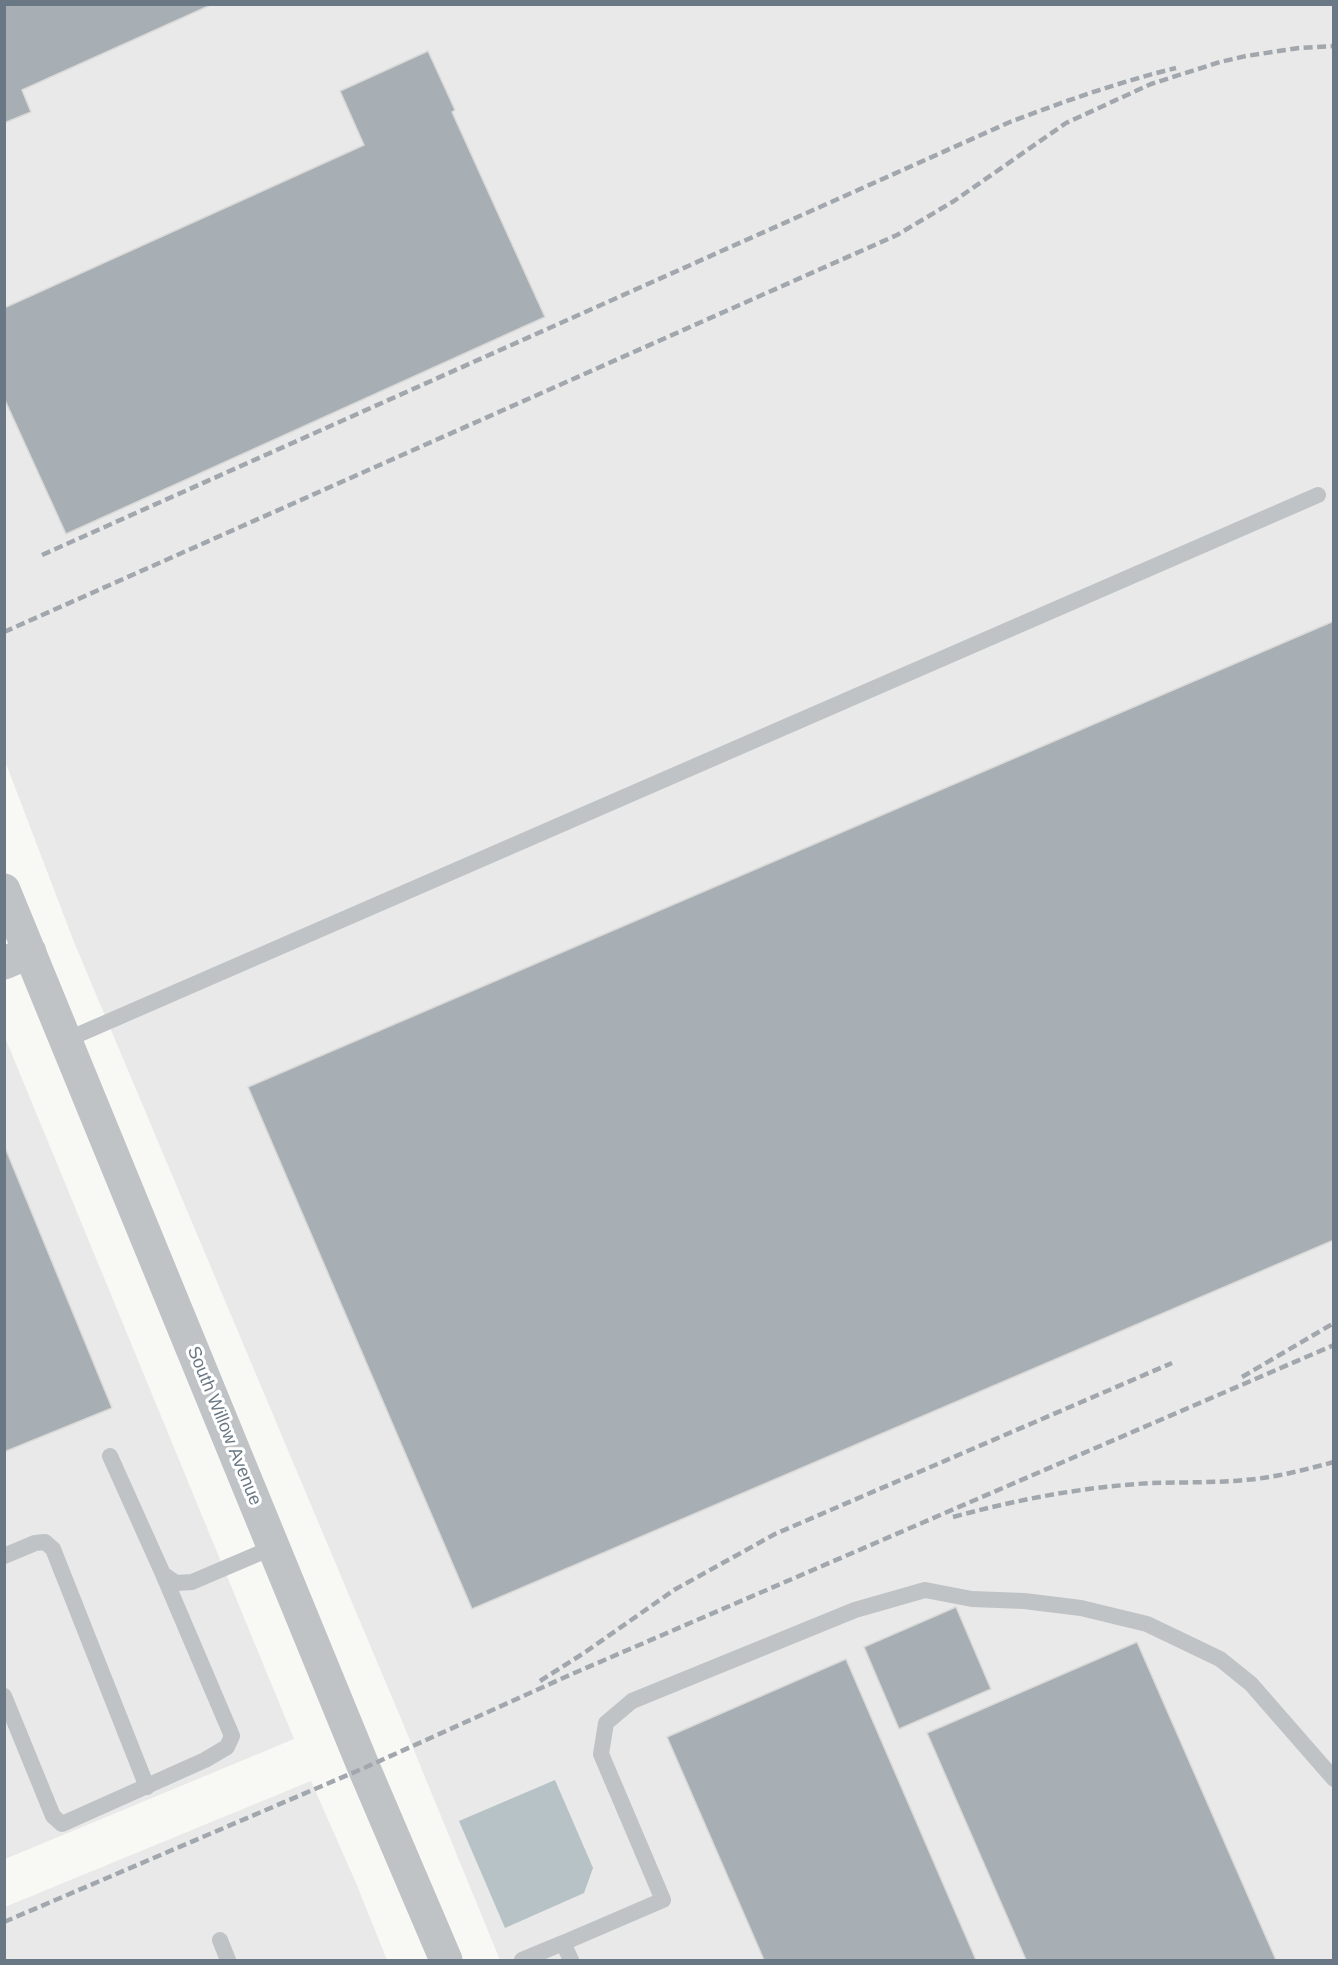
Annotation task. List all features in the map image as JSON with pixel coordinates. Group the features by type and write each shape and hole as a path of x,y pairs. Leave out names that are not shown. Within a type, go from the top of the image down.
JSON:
{"street":[{"name":"South Willow Avenue","path":"4,890 17,958 66,1040 364,1768 446,1960"}],"lane":[{"path":"66,1040 1318,495"},
{"path":"4,1696 53,1816 62,1824 220,1752 227,1747 232,1736 110,1456"},
{"path":"4,1556 35,1543 45,1542 53,1549 147,1786"},
{"path":"163,1574 176,1583 192,1582 274,1547"},
{"path":"522,1960 663,1900 601,1754 606,1723 632,1701 855,1610 926,1590 972,1599 1024,1601 1081,1608 1147,1623 1220,1659 1251,1684 1334,1779"},
{"path":"220,1940 228,1960"},
{"path":"563,1943 571,1960"}],"shaded area":[{"path":"5,5 1333,5 1333,1960 500,1960 402,1721 74,942 5,761"},
{"path":"4,1035 294,1739 5,1859 4,1859"},
{"path":"555,1780 593,1868 584,1893 505,1928 459,1821"},
{"path":"311,1781 387,1960 5,1960 5,1907"}],"building":[{"path":"4,4 213,4 22,90 31,112 4,123"},
{"path":"428,51 455,110 452,112 545,317 66,534 4,398 4,308 364,145 340,91"},
{"path":"1334,621 1334,1240 472,1609 248,1087"},
{"path":"4,1145 112,1408 4,1452"},
{"path":"956,1607 991,1689 899,1729 864,1647"},
{"path":"1137,1642 1276,1960 1026,1960 927,1733"},
{"path":"846,1659 976,1960 764,1960 667,1737"}],"railway":[{"path":"4,632 897,235 954,201 1066,123 1151,84 1246,56 1299,48 1334,46"},
{"path":"42,555 1010,122 1092,92 1176,68"},
{"path":"1242,1377 1334,1323"},
{"path":"4,1922 364,1768 572,1674 1334,1345"},
{"path":"540,1681 674,1590 775,1534 1172,1363"},
{"path":"953,1517 1027,1499 1076,1491 1152,1483 1255,1479 1334,1462"}]}
